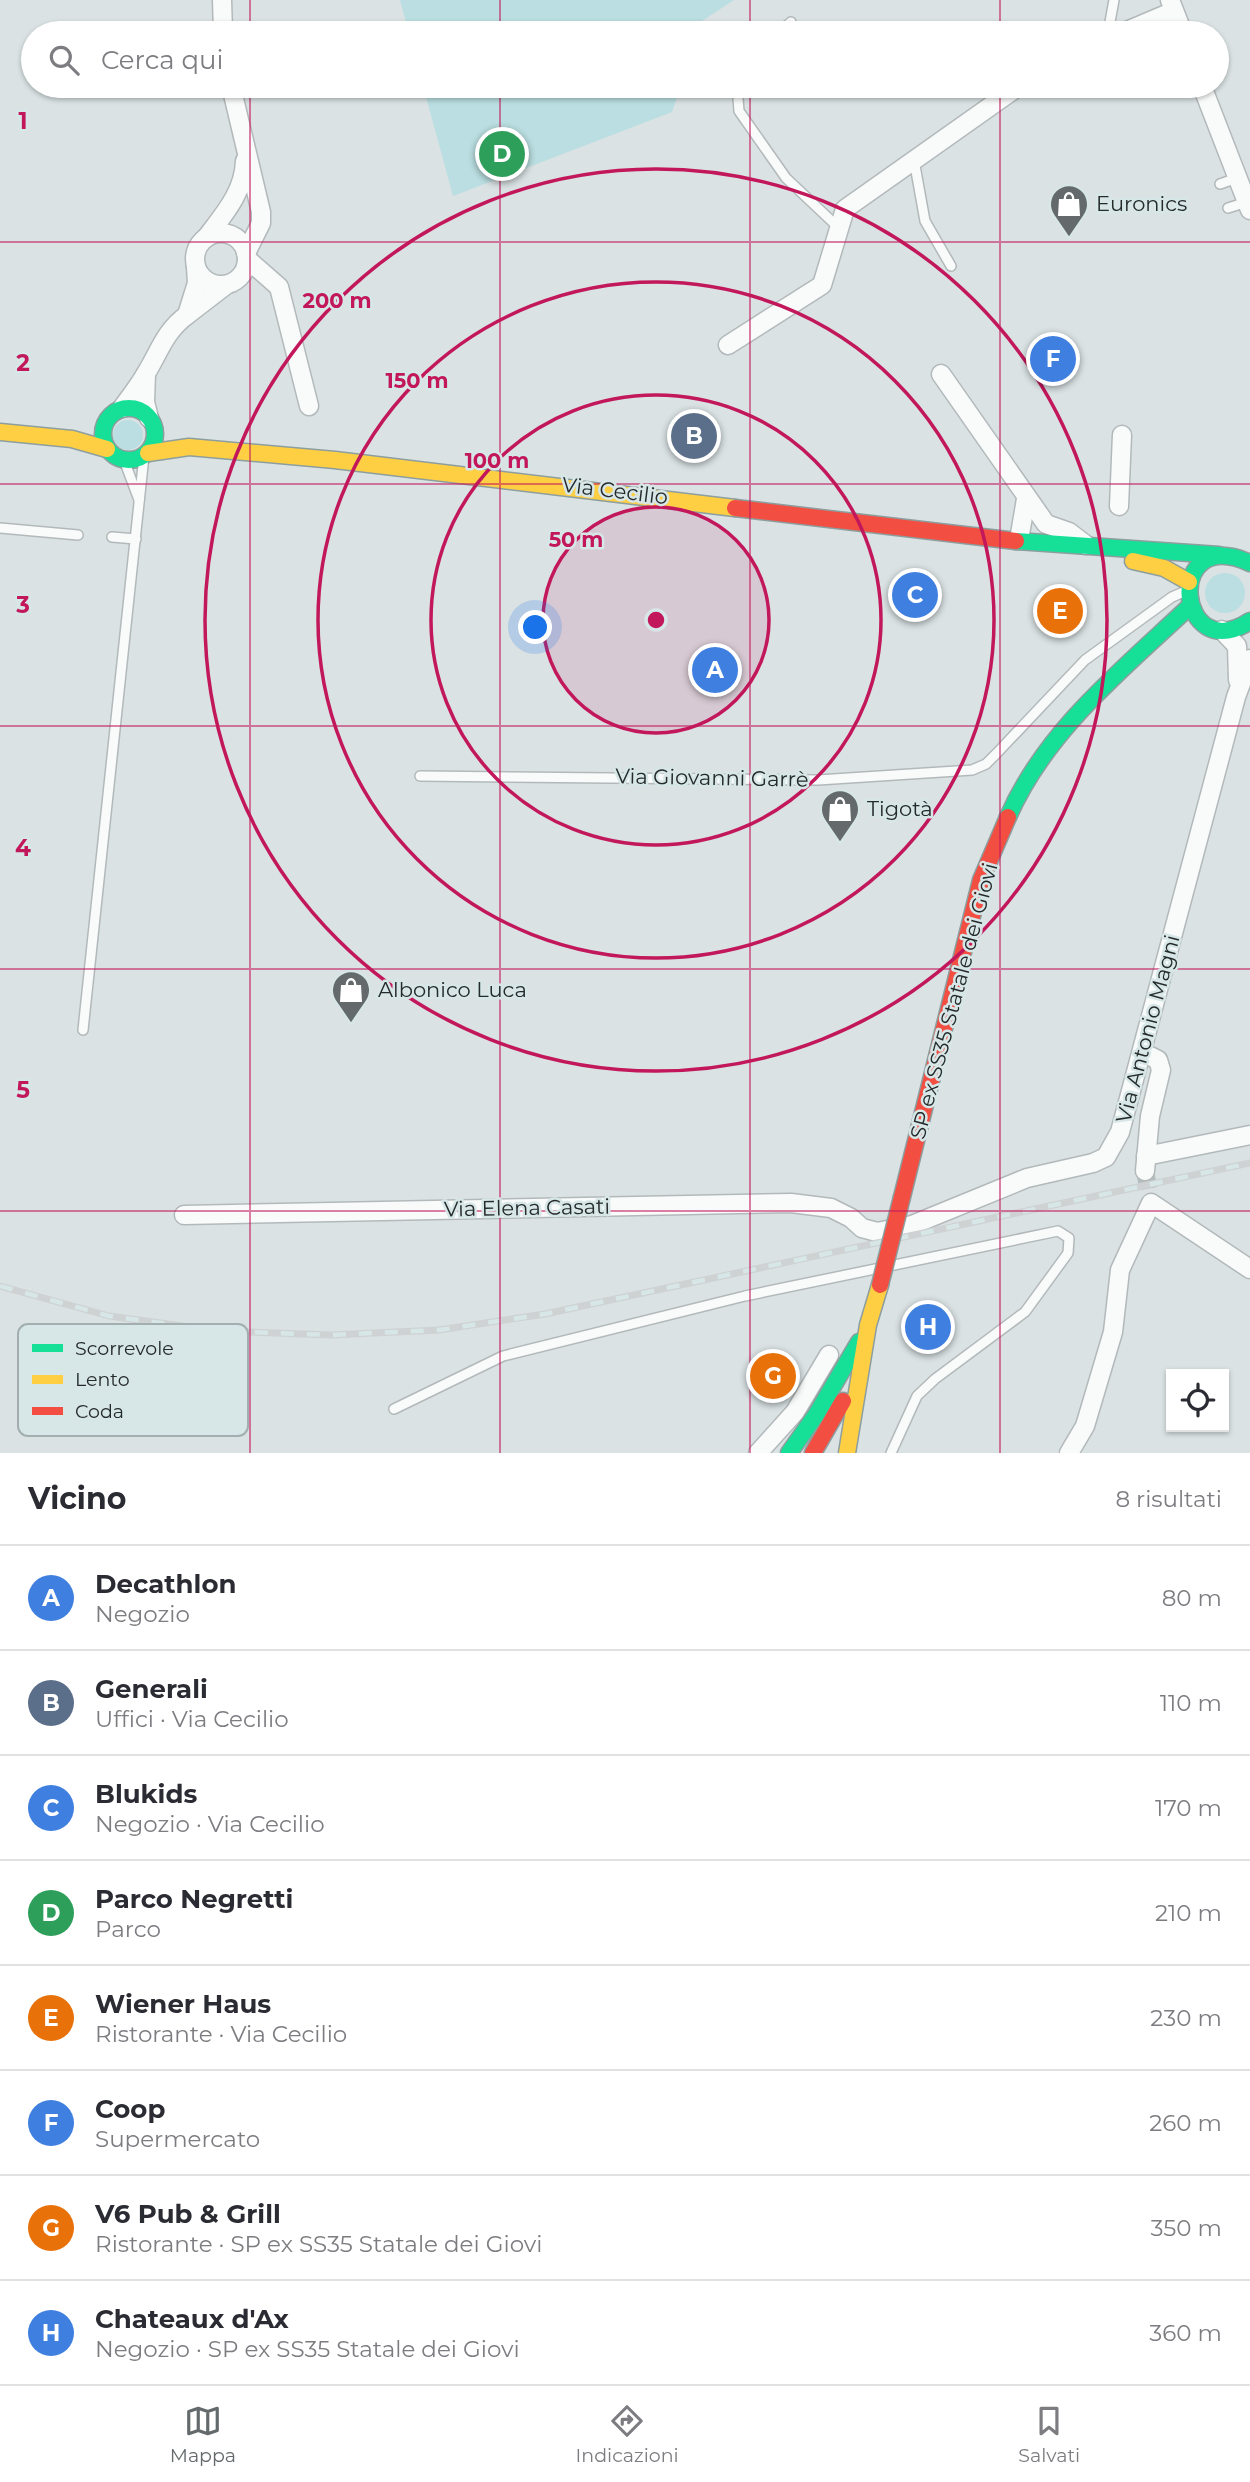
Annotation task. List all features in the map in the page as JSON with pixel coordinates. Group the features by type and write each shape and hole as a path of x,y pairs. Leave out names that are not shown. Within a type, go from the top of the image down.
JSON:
{"main road":[{"path":"0,432 72,439 107,449 124,460 146,454 155,440 152,422 136,409 122,408 106,420 43,436"},
{"path":"106,420 102,432 107,449"},
{"name":"Via Cecilio","path":"152,422 225,450"},
{"name":"Via Cecilio","path":"146,454 189,447 225,450 528,481 1011,540 1151,564 1172,571 1189,593 1202,622 1217,629"},
{"name":"Via Cecilio","path":"1011,540 1235,554"},
{"path":"1235,554 1250,564"},
{"name":"SP ex SS35 Statale dei Giovi","path":"860,1349 880,1285 981,880 1011,811 1026,783 1065,728 1141,654 1189,593 1198,566 1235,554"},
{"name":"SP ex SS35 Statale dei Giovi","path":"1141,654 1175,637 1238,628 1250,621"},
{"path":"850,1451 860,1349"},
{"path":"789,1453 860,1349"},
{"path":"813,1453 841,1405 860,1349"}],"street":[{"path":"222,0 223,21"},
{"path":"1143,21 1172,5"},
{"path":"122,408 146,374 160,344 174,325 231,283 246,267 247,256 261,223 261,212 234,98"},
{"path":"728,345 822,285 845,209 1002,98"},
{"path":"1205,98 1228,181 1248,206"},
{"path":"187,315 197,283 198,247 231,205 242,183 245,150"},
{"path":"206,238 217,233 234,236 247,256 279,287 309,406"},
{"path":"196,267 210,283 262,282 272,289 285,307"},
{"path":"146,374 144,391 152,422"},
{"path":"941,374 1046,524 1069,532 1086,544"},
{"path":"1119,506 1122,435"},
{"path":"1011,540 1026,499"},
{"path":"1217,629 1237,646 1237,697"},
{"path":"1237,697 1250,659"},
{"name":"Via Antonio Magni","path":"862,1228 877,1232 912,1225 1027,1178 1093,1163 1106,1157 1121,1132 1237,697"},
{"path":"1142,1052 1158,1060 1161,1070 1150,1116 1146,1164 1250,1135"},
{"name":"Via Elena Casati","path":"184,1215 791,1203 831,1208 851,1217 862,1228"},
{"path":"1069,1453 1085,1426 1113,1332 1121,1269 1151,1203 1250,1269"},
{"path":"758,1453 795,1412 829,1355"}],"lane":[{"path":"1110,21 1114,0"},
{"path":"738,98 739,111 786,178 839,228"},
{"path":"914,159 925,221 951,266"},
{"path":"1228,208 1248,206"},
{"path":"82,1030 146,454"},
{"path":"124,460 139,502"},
{"path":"0,528 78,535"},
{"path":"113,537 136,539"},
{"name":"Via Giovanni Garrè","path":"420,776 818,780 972,770 986,764 1085,660 1172,597 1189,593"},
{"path":"394,1409 503,1356 745,1296 920,1258 1058,1231 1069,1238 1068,1254 1025,1312 935,1378 917,1396 891,1453"},
{"path":"829,1355 860,1349"}],"shaded area":[{"path":"400,0 734,0 702,21 406,21"},
{"path":"426,98 677,98 672,112 453,196"},
{"path":"128,420 139,424 143,435 139,446 128,450 117,446 113,435 117,424"},
{"path":"1225,573 1239,579 1245,593 1239,607 1225,613 1211,607 1205,593 1211,579"}],"tunnel":[{"path":"1145,1171 1151,1203"}],"railway":[{"path":"248,1332 331,1335 439,1330 545,1314 1250,1163"},
{"path":"0,1286 109,1316 168,1324"}],"traffic: fast":[{"path":"129,408 148,415 155,434 148,453 129,460 110,453 103,434 110,415 129,408"},
{"path":"1016,541 1219,555"},
{"path":"1250,563 1222,556 1203,562 1192,576 1190,595 1195,613 1207,627 1225,631 1250,621"},
{"path":"1008,817 1043,756 1088,702 1190,606"},
{"path":"789,1453 816,1415 859,1342"}],"traffic: slow":[{"path":"0,432 72,439 107,449"},
{"path":"148,453 189,447 335,460 735,508"},
{"path":"1133,561 1164,568 1189,582"},
{"path":"847,1453 868,1325 880,1285"}],"traffic: jam":[{"path":"735,508 1016,541"},
{"path":"902,1197 981,880 1008,817"},
{"path":"880,1285 902,1197"},
{"path":"813,1453 843,1401"}],"place":[{"name":"Parco Negretti","path":"502,154"},
{"name":"Euronics","path":"1069,238"},
{"name":"Coop","path":"1053,359"},
{"name":"Generali","path":"694,436"},
{"name":"Blukids","path":"915,595"},
{"name":"Wiener Haus","path":"1060,611"},
{"name":"Decathlon","path":"715,670"},
{"name":"Tigotà","path":"840,843"},
{"name":"Albonico Luca","path":"351,1024"},
{"name":"Chateaux d'Ax","path":"928,1327"},
{"name":"V6 Pub & Grill","path":"773,1376"}]}
